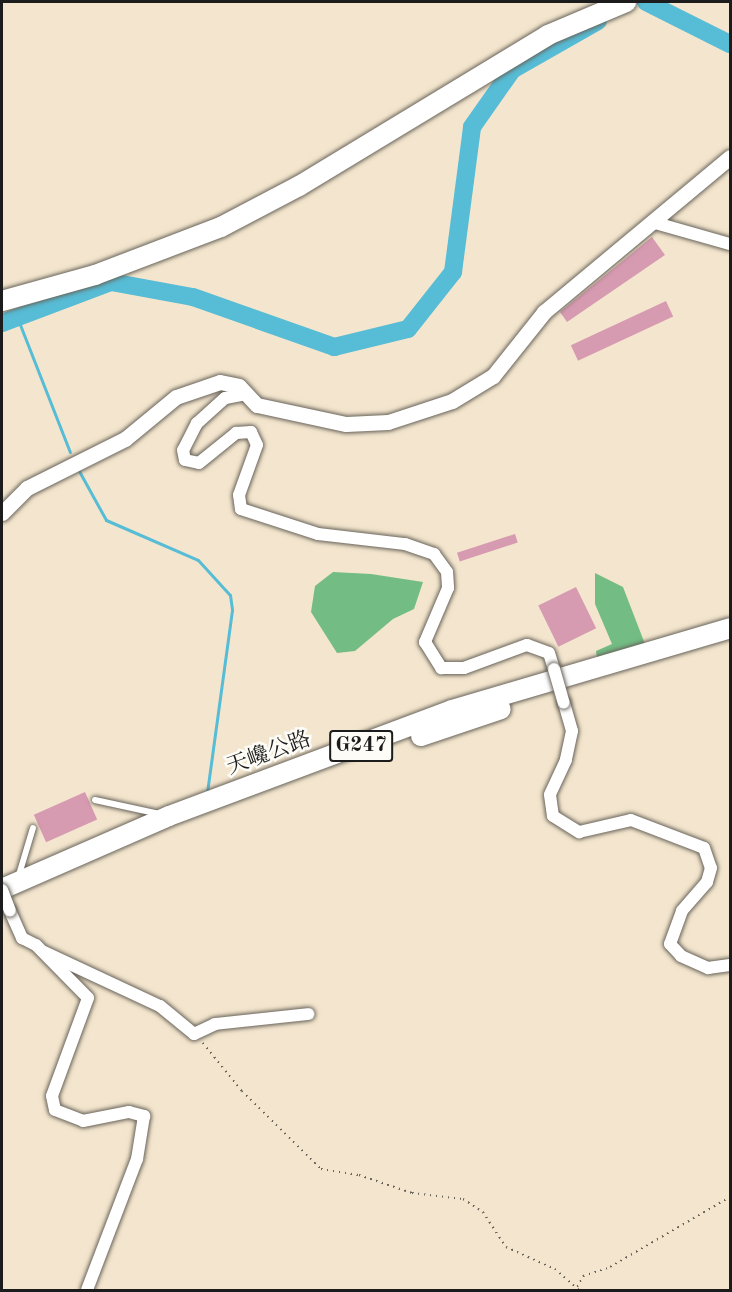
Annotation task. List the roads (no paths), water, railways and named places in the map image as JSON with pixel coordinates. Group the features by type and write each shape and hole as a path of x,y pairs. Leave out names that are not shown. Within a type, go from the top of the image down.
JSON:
{"highway":[{"path":"2,301 115,268 222,226 299,186 416,107 544,26 601,2"},
{"path":"2,292 92,266 218,218 295,178 416,107 548,34 626,2"},
{"name":"天巉公路","path":"7,887 170,816 452,710 730,628"},
{"name":"天巉公路","path":"6,904 100,851 270,787 525,700 730,640"}],"street":[{"path":"2,513 27,488 125,439 176,397 220,382 246,394 257,405 346,424 388,422 452,401 493,376 544,312 730,157"},
{"path":"652,222 730,244"},
{"path":"246,394 225,398 197,423 183,450 185,460 200,464 236,433 251,432 256,445 239,495 241,509 318,534 405,544 434,554 447,572 448,588 425,642 441,668 464,668 527,645 549,653 572,731 566,760 550,795 553,816 579,832 631,820 704,848 711,868 707,882 682,911 670,944 681,956 708,968 730,965"},
{"path":"7,887 6,904 22,938 40,951 88,998 52,1096 55,1110 83,1121 129,1112 144,1116 136,1159 87,1290"},
{"path":"40,951 160,1006 194,1034 215,1024 308,1014"}],"lane":[{"path":"95,801 170,816"},
{"path":"7,887 33,828"}],"waterway":[{"path":"646,2 730,44"},
{"path":"2,323 111,282 193,297 334,347 408,329 453,272 472,127 512,70 598,21"},
{"path":"17,317 70,452"},
{"path":"79,471 106,520 198,560 230,595 232,610 207,793"}]}
